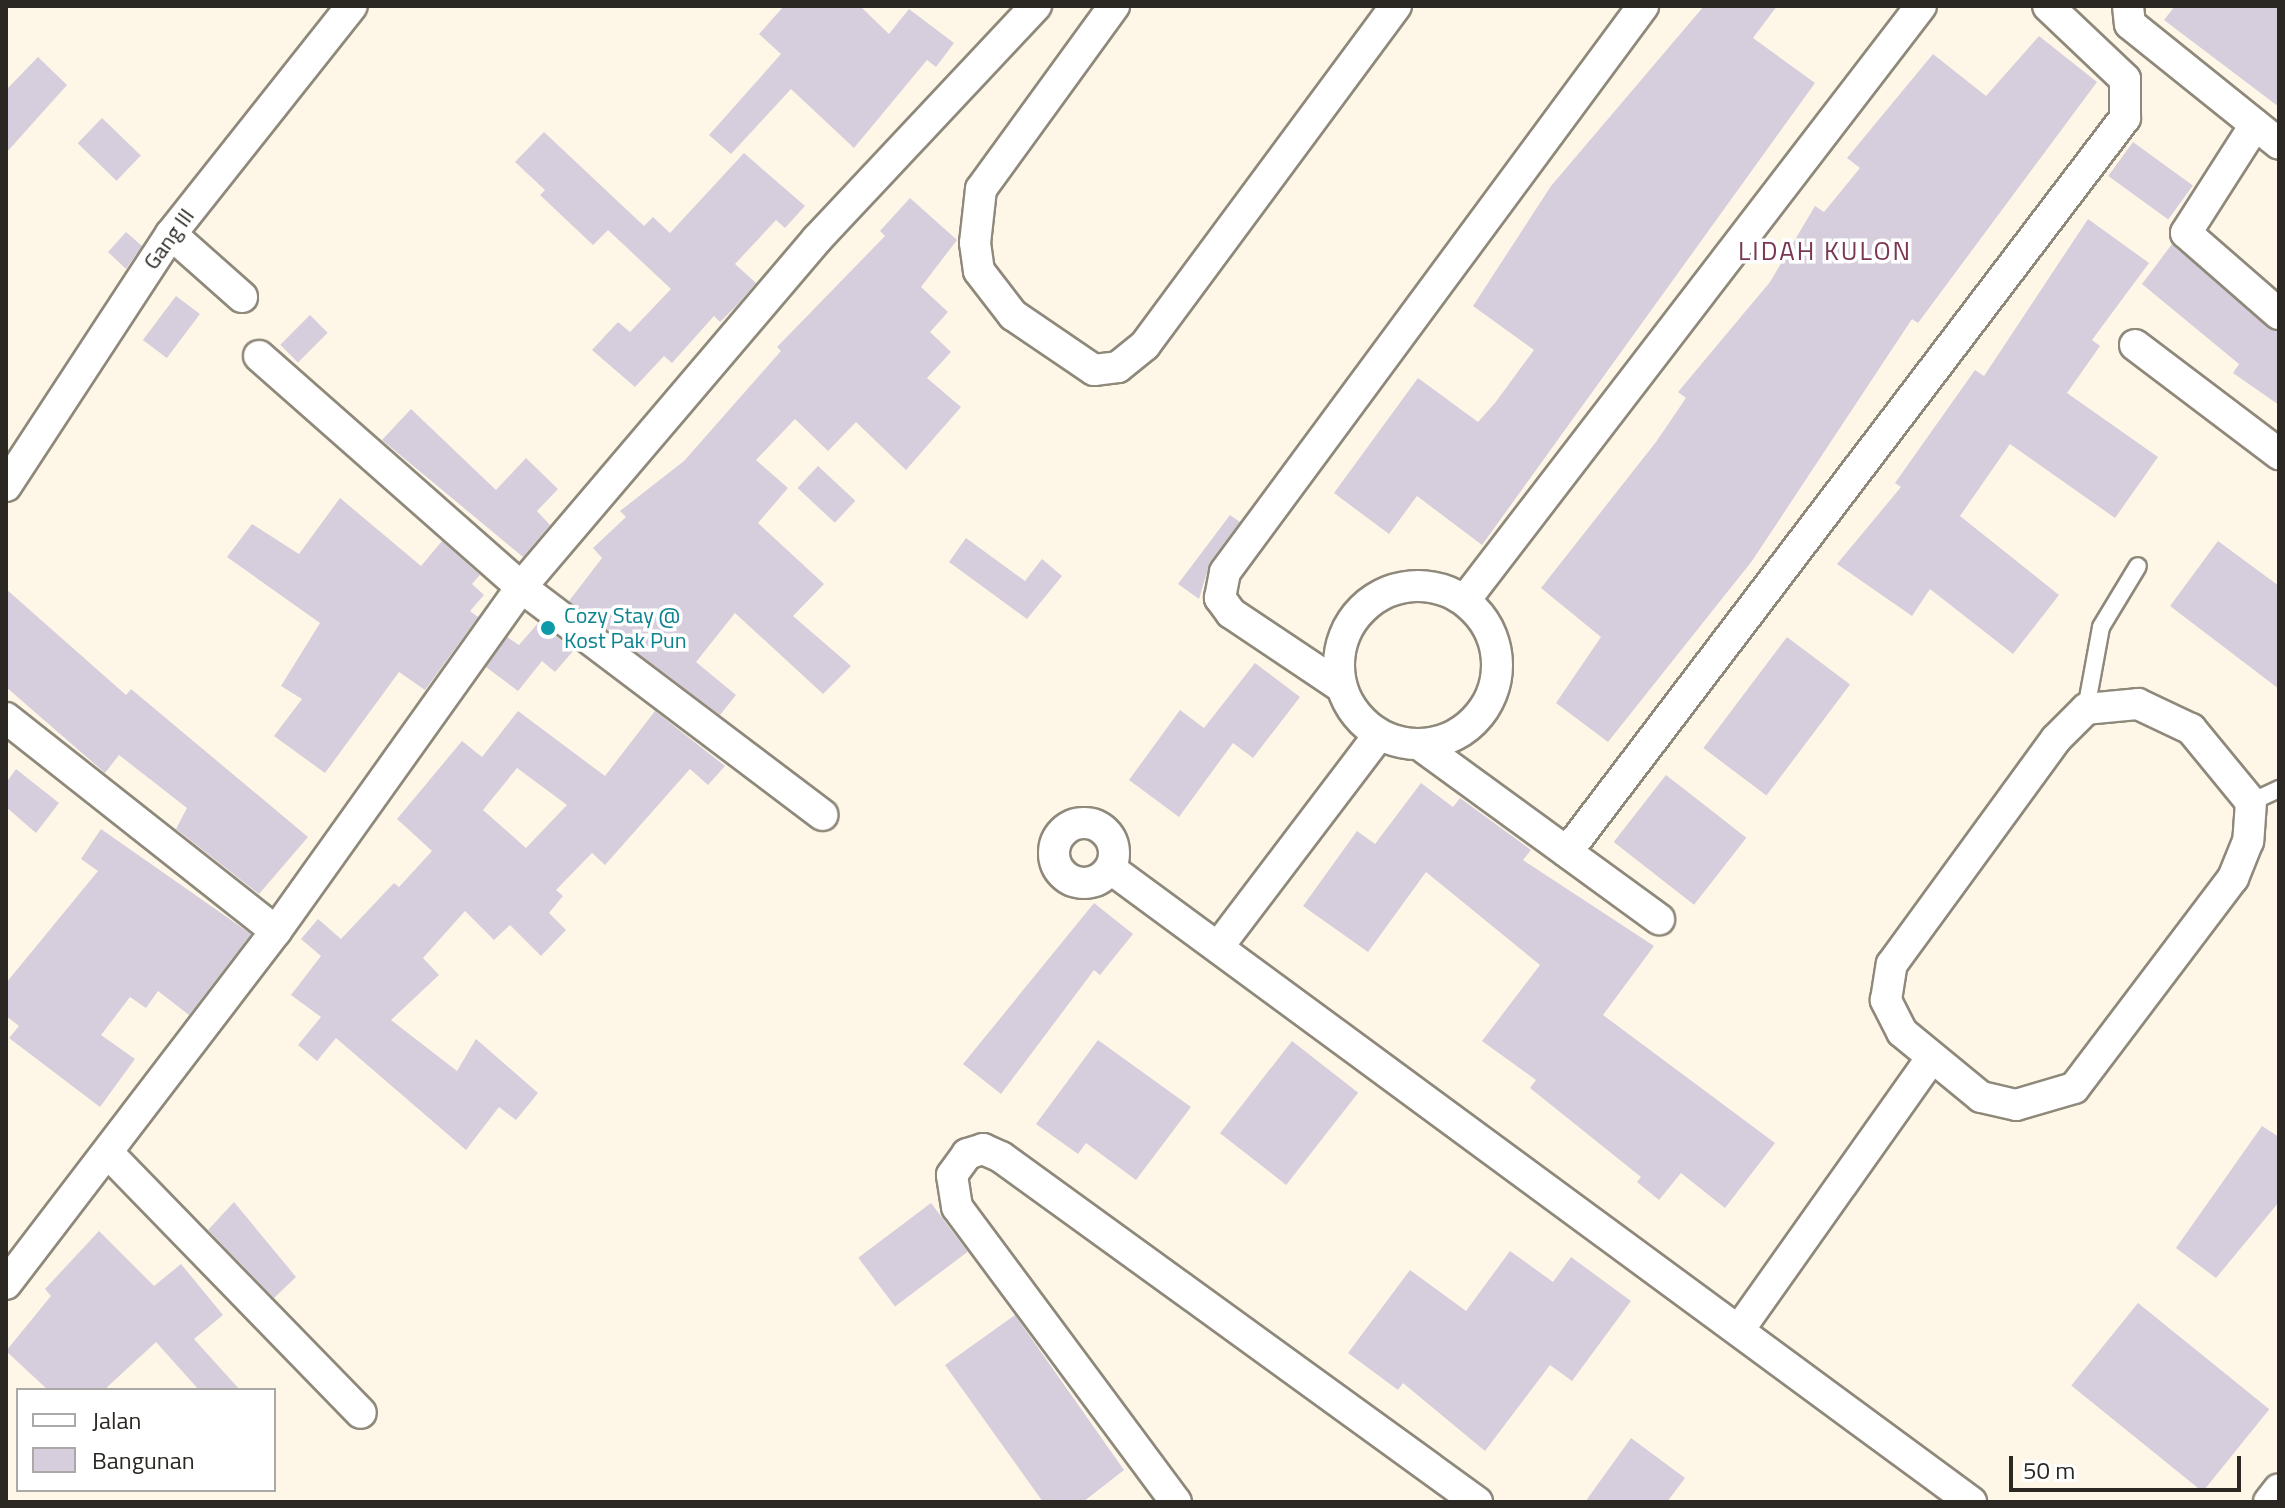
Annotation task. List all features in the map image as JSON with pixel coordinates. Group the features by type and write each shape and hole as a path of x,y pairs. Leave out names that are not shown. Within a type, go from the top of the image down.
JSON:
{"street":[{"name":"Gang III","path":"6,486 171,234 352,6"},
{"path":"6,1284 109,1154 276,931 521,587 817,239 1036,6"},
{"path":"1114,6 981,189 975,243 979,271 1013,315 1094,370 1118,367 1145,345 1396,6"},
{"path":"1340,686 1231,613 1220,598 1225,572 1643,6"},
{"path":"1465,600 1921,6"},
{"path":"1567,852 2125,118 2125,79 2048,6"},
{"path":"2128,6 2130,24 2279,144"},
{"path":"2255,125 2186,233 2279,314"},
{"path":"171,234 242,297"},
{"path":"2135,345 2279,454"},
{"path":"259,356 521,587 822,815"},
{"path":"1420,745 1460,730 1494,688 1497,655 1486,624 1465,600 1428,585 1390,590 1358,612 1339,647 1340,686 1355,714 1379,735 1420,745 1659,919"},
{"path":"2138,704 2170,716 2226,764 2251,802 2248,841 2233,878 2074,1088 2016,1105 1981,1097 1929,1061 1886,1000 1892,964 2056,739 2086,709 2138,704"},
{"path":"6,718 276,931"},
{"path":"1218,947 1379,735"},
{"path":"1111,869 1741,1327 1971,1502"},
{"path":"1741,1327 1929,1061"},
{"path":"1176,1502 957,1207 952,1175 967,1154 983,1149 1001,1157 1477,1502"},
{"path":"109,1154 361,1413"},
{"path":"2269,1502 2279,1489"}],"lane":[{"path":"2086,709 2101,627 2138,566"},
{"path":"2251,802 2279,789"}],"building":[{"path":"784,6 860,6 889,34 909,9 954,43 936,67 927,60 854,148 791,89 731,154 709,135 781,54 759,34"},
{"path":"1704,6 1777,6 1753,38 1815,83 1482,545 1417,496 1389,534 1334,493 1418,378 1478,422 1495,403 1534,350 1473,306 1551,186"},
{"path":"2175,6 2279,6 2279,107 2164,20"},
{"path":"2039,36 2097,82 1918,323 1912,319 1752,561 1608,742 1556,703 1601,637 1541,588 1656,442 1686,398 1678,392 1770,282 1815,206 1824,212 1860,168 1847,158 1933,54 1986,96"},
{"path":"38,57 67,85 6,153 6,90"},
{"path":"102,118 141,156 117,181 78,143"},
{"path":"544,132 644,226 653,217 670,233 744,153 805,206 785,228 776,220 735,264 756,283 737,305 720,322 714,316 672,363 664,356 635,387 592,350 618,322 630,332 671,289 608,230 593,245 540,195 545,190 515,162"},
{"path":"2133,142 2193,185 2168,219 2108,176"},
{"path":"910,198 957,240 921,287 948,312 930,332 951,352 927,378 961,407 906,470 856,422 828,451 795,419 756,460 788,488 758,523 824,584 793,616 851,666 823,694 735,613 696,662 736,695 720,715 569,601 602,558 593,548 626,517 620,511 684,461 781,351 777,347 885,236 880,231"},
{"path":"2088,219 2149,263 2092,340 2100,346 2067,393 2158,457 2115,518 2010,444 1960,516 2059,595 2013,654 1930,589 1912,616 1837,564 1901,487 1895,483 1975,370 1984,376"},
{"path":"126,232 142,246 126,269 108,252"},
{"path":"2172,244 2279,332 2279,405 2233,373 2239,364 2142,284"},
{"path":"176,296 200,314 167,358 143,340"},
{"path":"310,315 328,333 298,362 280,345"},
{"path":"411,409 496,490 526,458 558,489 537,511 550,525 523,557 382,440"},
{"path":"818,466 855,501 835,523 798,488"},
{"path":"340,498 421,566 442,541 480,575 472,584 484,595 470,611 478,617 425,690 399,672 325,773 274,736 302,699 281,686 320,623 227,557 252,524 299,554"},
{"path":"1230,515 1240,522 1210,562 1199,599 1178,584"},
{"path":"966,538 1025,581 1042,559 1062,576 1027,619 949,562"},
{"path":"2218,541 2279,586 2279,689 2170,606"},
{"path":"6,589 126,695 131,689 308,837 259,894 176,829 187,808 119,755 105,773 6,687"},
{"path":"538,623 574,650 555,672 542,661 518,691 486,667 507,637 519,645"},
{"path":"1787,637 1850,685 1766,796 1703,748"},
{"path":"1255,663 1300,697 1253,758 1233,743 1179,817 1129,780 1180,710 1204,728"},
{"path":"518,711 605,776 655,711 725,766 708,785 690,769 605,865 592,853 556,890 563,896 549,913 566,930 541,956 510,925 494,940 465,911 423,958 439,975 391,1020 457,1071 476,1039 538,1093 516,1120 499,1107 466,1150 336,1038 317,1061 298,1045 321,1017 291,995 321,956 301,939 318,919 341,939 394,883 399,887 432,851 397,819 462,741 482,757","holes":["517,768 567,805 526,848 483,810"]},
{"path":"16,769 59,803 36,833 6,807 6,783"},
{"path":"1666,775 1746,838 1694,905 1614,842"},
{"path":"1421,783 1453,807 1460,798 1531,850 1523,860 1654,946 1603,1015 1775,1143 1725,1208 1681,1173 1659,1200 1637,1182 1641,1177 1530,1088 1536,1080 1482,1041 1540,965 1426,872 1368,952 1303,906 1357,831 1375,844"},
{"path":"101,829 251,934 189,1015 158,991 146,1008 130,997 101,1035 135,1059 100,1107 9,1038 19,1026 6,1016 6,983 98,871 81,859"},
{"path":"1094,903 1133,934 1100,975 1094,970 1001,1094 963,1064"},
{"path":"1098,1040 1191,1107 1136,1180 1086,1143 1078,1154 1036,1124"},
{"path":"1292,1041 1358,1093 1286,1185 1220,1133"},
{"path":"2262,1126 2279,1137 2279,1202 2216,1278 2176,1248"},
{"path":"234,1202 296,1277 274,1298 208,1230"},
{"path":"931,1203 968,1252 895,1306 858,1258"},
{"path":"99,1231 154,1286 181,1264 223,1315 194,1339 238,1388 197,1388 156,1342 106,1388 46,1388 6,1351 51,1296 45,1289"},
{"path":"1510,1251 1553,1282 1571,1257 1631,1301 1572,1381 1550,1365 1485,1451 1403,1383 1398,1390 1348,1353 1410,1270 1466,1311"},
{"path":"2138,1303 2269,1409 2203,1492 2071,1385"},
{"path":"1015,1315 1124,1470 1083,1502 1043,1502 945,1365"},
{"path":"1631,1438 1685,1478 1667,1502 1585,1502"}],"place":[{"name":"Cozy Stay @ Kost Pak Pun","path":"548,628"}],"district":[{"name":"LIDAH KULON","path":"1825,251"}]}
